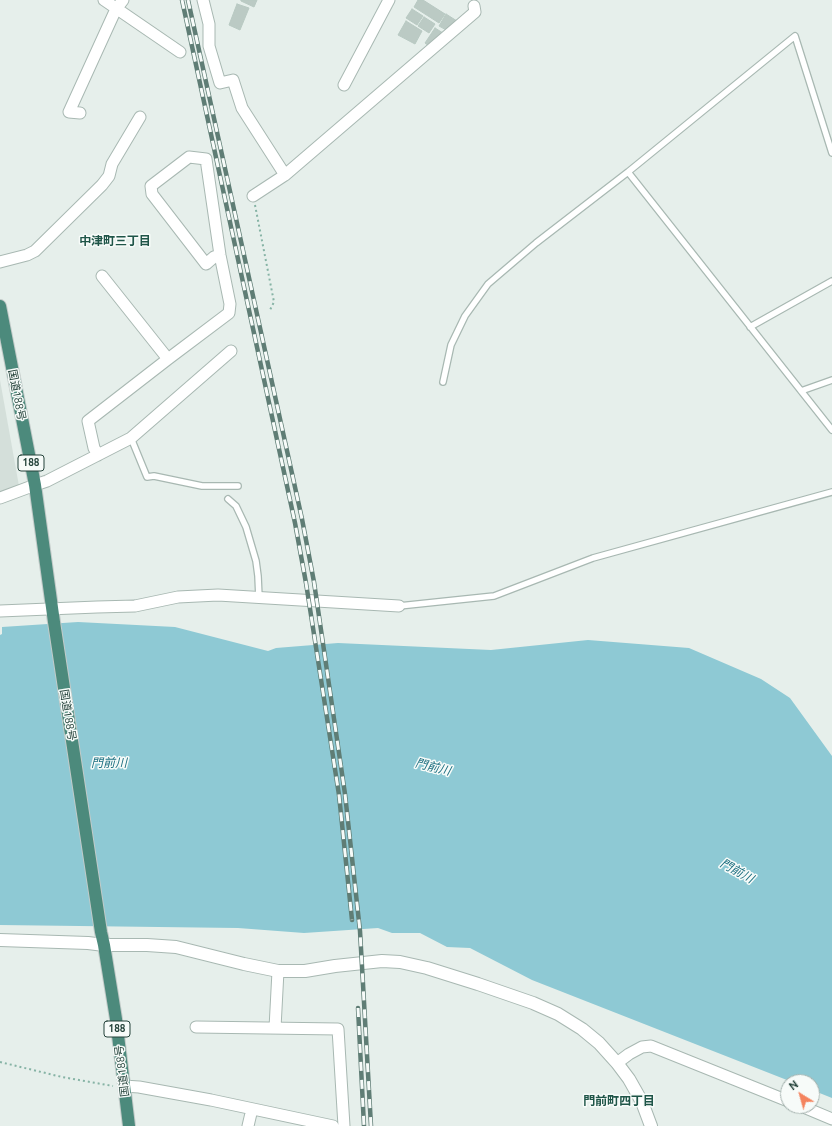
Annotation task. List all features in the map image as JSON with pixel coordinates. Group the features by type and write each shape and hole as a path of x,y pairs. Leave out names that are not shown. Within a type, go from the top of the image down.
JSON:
{"highway":[{"name":"国道188号","path":"0,306 35,485 54,622 101,932 116,1019 128,1126"}],"street":[{"path":"104,0 120,5 180,52"},
{"path":"203,0 209,24 209,46 220,84 233,80 242,108 285,175"},
{"path":"344,85 389,0"},
{"path":"80,113 68,112 120,5"},
{"path":"253,196 285,175 475,12 474,6"},
{"path":"0,262 27,255 35,251 102,185 109,176 112,164 140,117"},
{"path":"98,455 94,448 88,421 229,313 230,304 220,255 206,159 189,157 150,186 152,194 206,264 214,257 220,255"},
{"path":"102,276 168,359"},
{"path":"0,498 47,481 131,438 231,352"},
{"path":"0,611 135,606 178,598 218,595 399,606"},
{"path":"0,940 176,947 278,971 305,971 382,961 400,962 427,968 515,996 558,1014 588,1034 599,1043 629,1079 642,1102 651,1126"},
{"path":"275,1028 278,971"},
{"path":"196,1027 338,1029 344,1126"},
{"path":"617,1063 642,1047 651,1046 780,1098"},
{"path":"124,1086 139,1087 211,1100 309,1124 333,1126"},
{"path":"248,1126 252,1109"},
{"path":"820,1114 832,1119"}],"lane":[{"path":"443,382 451,344 465,316 488,284 536,243 628,172 795,36 832,153"},
{"path":"628,172 832,430"},
{"path":"750,327 832,281"},
{"path":"801,391 832,380"},
{"path":"131,438 147,477 154,476 202,486 238,486"},
{"path":"399,606 494,596 593,558 832,492"},
{"path":"228,499 236,506 246,527 256,561 259,598"}],"path":[{"path":"253,196 274,302 270,310"},
{"path":"0,1062 62,1077 115,1086 124,1086"}],"shaded area":[{"path":"0,380 19,486 0,493"}],"water":[{"name":"門前川","path":"78,622 175,627 268,651 276,648 338,643 491,650 588,640 689,648 761,679 790,698 832,756 832,1098 820,1093 820,1074 780,1074 780,1077 532,980 470,948 447,947 420,933 392,933 378,928 304,933 238,928 0,925 0,635 2,634 2,627"}],"building":[{"path":"241,0 257,0 254,7"},
{"path":"418,0 423,0 445,14 439,23 414,7"},
{"path":"237,4 249,8 240,30 229,25"},
{"path":"412,9 423,16 417,25 406,18"},
{"path":"446,14 457,21 448,31 439,26"},
{"path":"424,17 435,24 429,33 418,26"},
{"path":"406,21 422,31 415,44 398,35"},
{"path":"435,28 443,33 430,47 425,43"}],"railway":[{"path":"182,0 295,523 306,583 339,795 352,920"},
{"path":"188,0 302,519 314,582 345,794 360,931 371,1126"},
{"path":"358,1008 364,1126"}],"district":[{"name":"中津町三丁目","path":"115,241"},
{"name":"門前町四丁目","path":"619,1101"}]}
